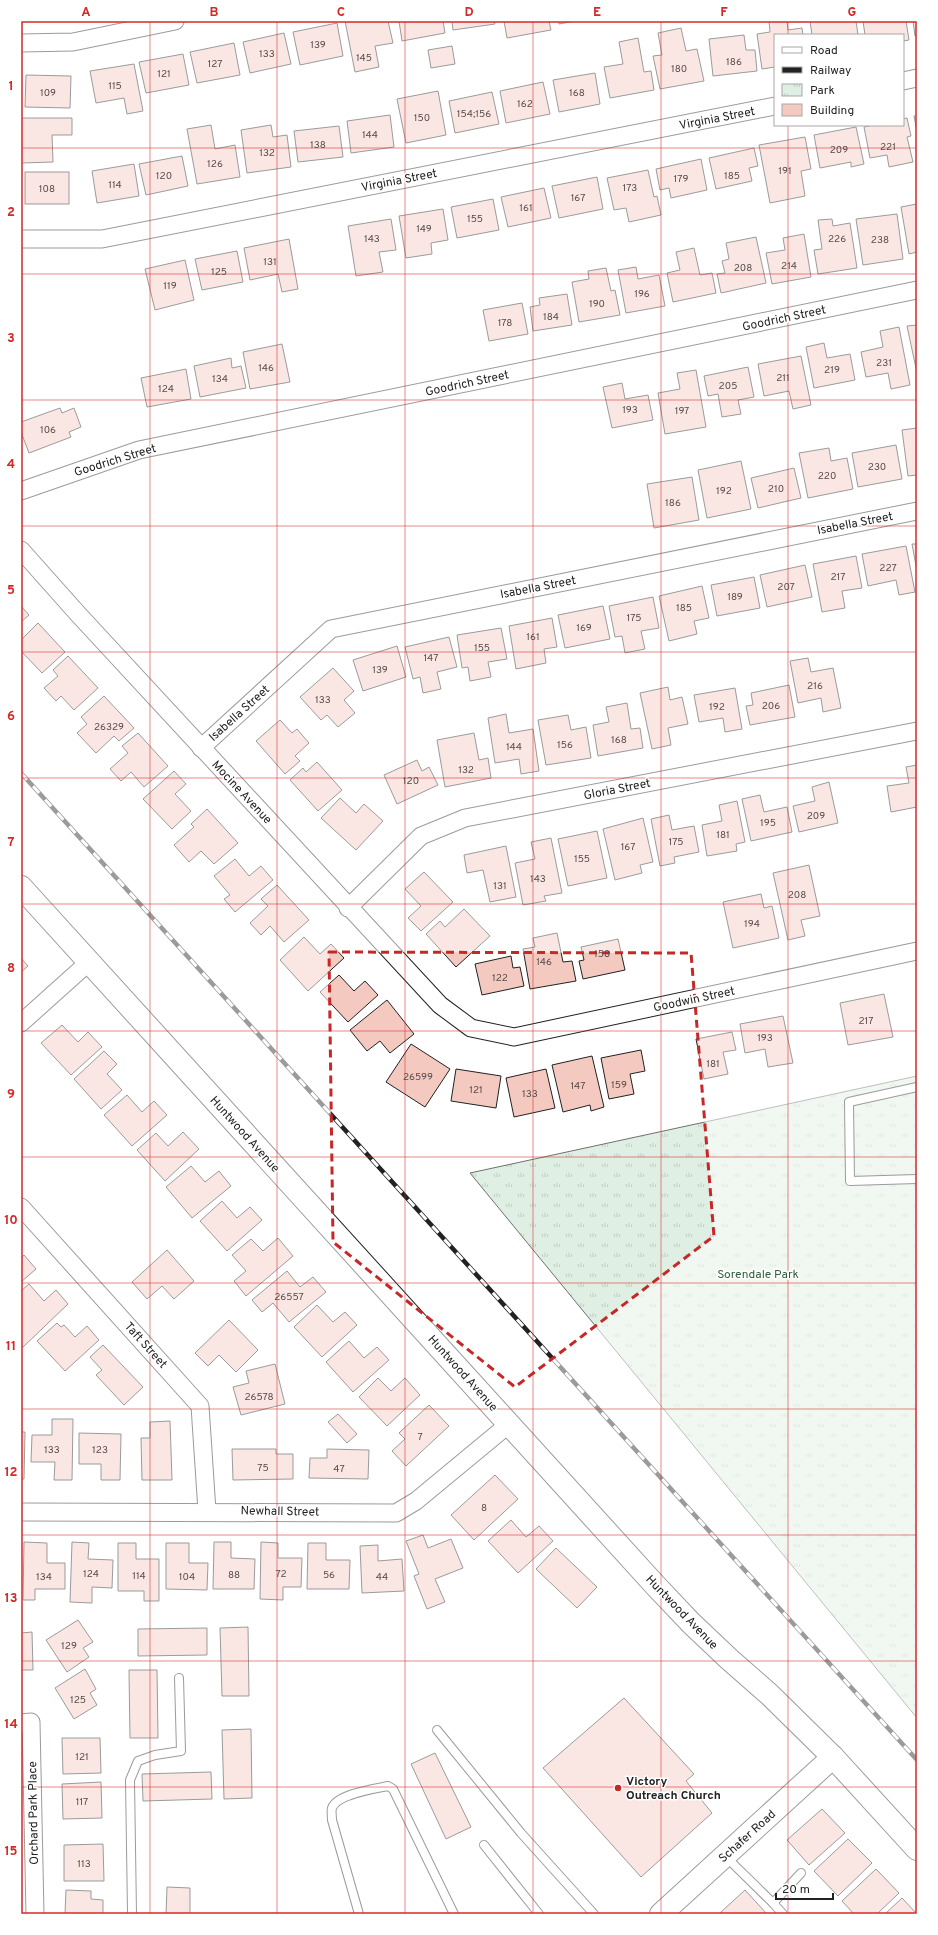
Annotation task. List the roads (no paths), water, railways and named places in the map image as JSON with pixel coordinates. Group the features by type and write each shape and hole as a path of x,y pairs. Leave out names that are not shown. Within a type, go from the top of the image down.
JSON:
{"street":[{"path":"21,43 73,42 175,21"},
{"path":"904,81 917,78"},
{"name":"Virginia Street","path":"21,239 102,239 774,106"},
{"name":"Goodrich Street","path":"21,491 139,450 917,290"},
{"name":"Isabella Street","path":"201,748 331,629 917,511"},
{"name":"Mocine Avenue","path":"21,550 348,908 440,1004 471,1028"},
{"name":"Gloria Street","path":"348,908 421,836 465,818 917,731"},
{"name":"Huntwood Avenue","path":"21,887 691,1623 770,1695 833,1757 917,1849"},
{"name":"Goodwin Street","path":"471,1028 514,1037 917,951"},
{"path":"21,1023 90,962"},
{"name":"Taft Street","path":"21,1206 200,1406 207,1511"},
{"name":"Newhall Street","path":"21,1512 207,1511 396,1513 416,1501 509,1424"},
{"name":"Orchard Park Place","path":"21,1723 31,1722 35,1914"},
{"name":"Schafer Road","path":"661,1914 833,1757"}],"lane":[{"path":"917,1087 849,1102 850,1180 917,1179"},
{"path":"132,1914 130,1780 138,1761 155,1755 181,1751 179,1678"},
{"path":"437,1730 521,1833 594,1914"},
{"path":"359,1914 332,1820 332,1808 335,1802 343,1797 388,1786 393,1789 454,1914"},
{"path":"484,1845 539,1914"},
{"path":"725,1856 783,1914"},
{"path":"773,1903 801,1873"}],"railway":[{"path":"21,773 917,1760"}],"place":[{"name":"Victory Outreach Church","path":"618,1788"}],"park label":[{"name":"Sorendale Park","path":"758,1274"}]}
